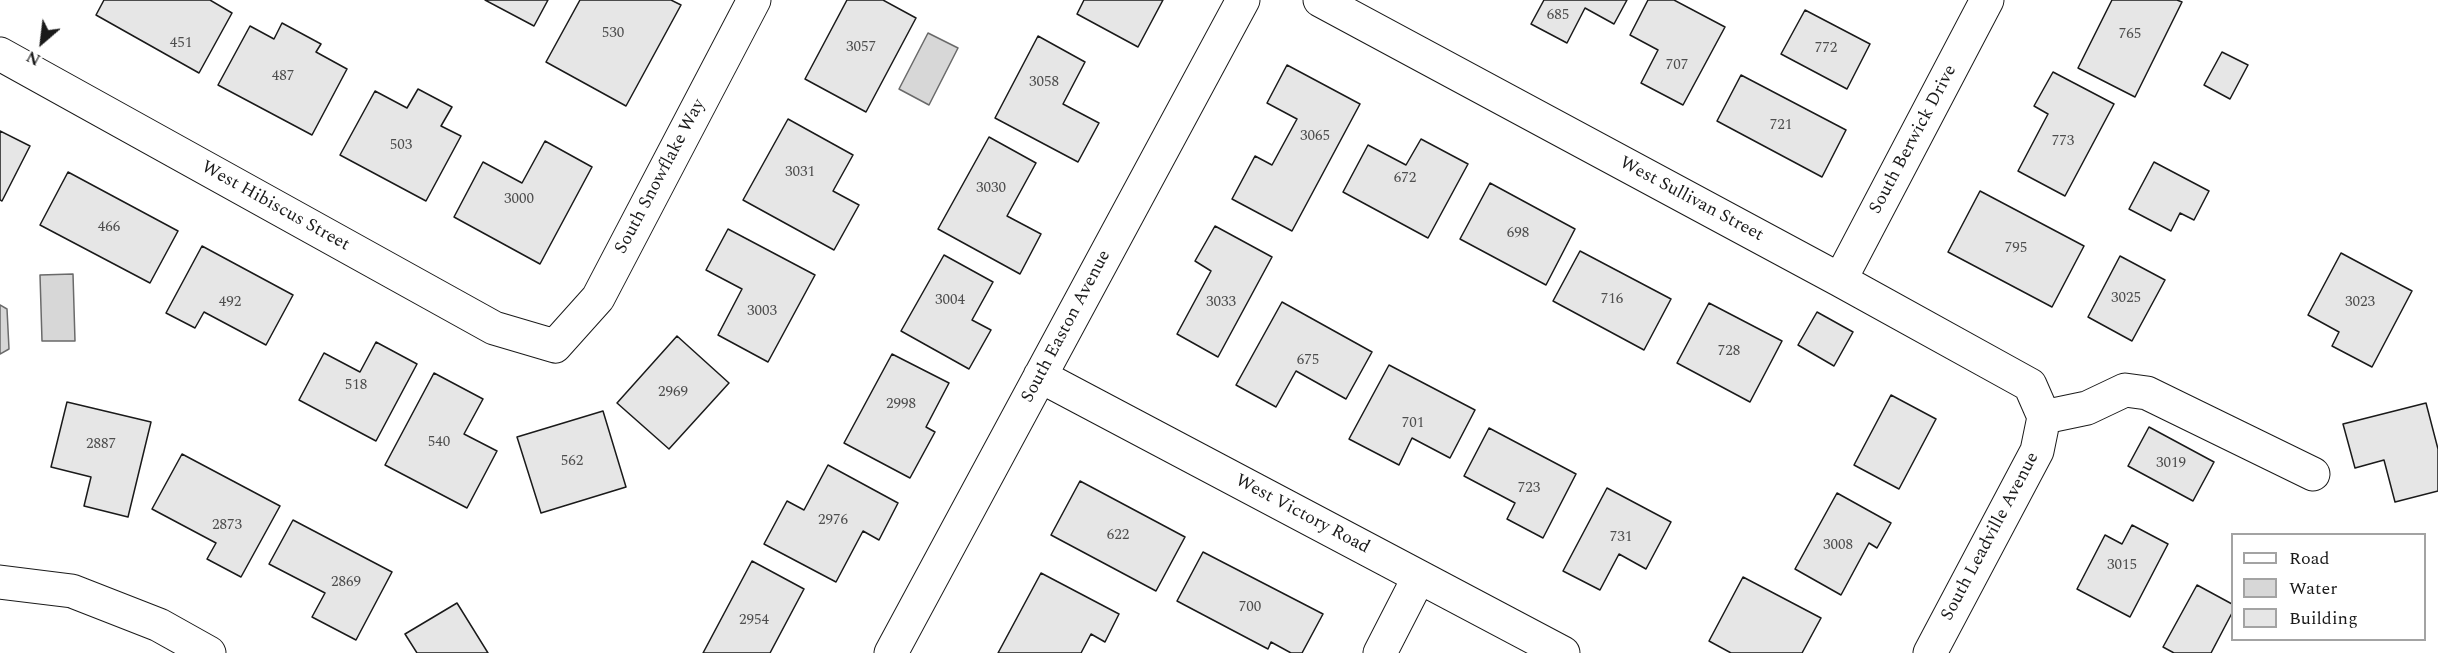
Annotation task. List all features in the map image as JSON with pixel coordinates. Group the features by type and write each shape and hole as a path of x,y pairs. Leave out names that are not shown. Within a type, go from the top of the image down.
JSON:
{"street":[{"name":"South Snowflake Way","path":"555,346 598,298 754,0"},
{"name":"South Easton Avenue","path":"891,653 1243,0"},
{"name":"West Sullivan Street","path":"1320,0 2031,385 2044,417"},
{"name":"South Berwick Drive","path":"1840,280 1987,0"},
{"name":"West Hibiscus Street","path":"0,54 494,328 555,346"},
{"name":"West Victory Road","path":"1040,376 1563,653"},
{"path":"2044,417 2087,408 2125,390 2147,393 2313,474"},
{"name":"South Leadville Avenue","path":"1930,653 2037,451 2044,417"},
{"path":"1380,653 1419,577"},
{"path":"0,582 72,591 159,625 209,653"}],"water":[{"path":"928,33 958,48 929,105 899,89"},
{"path":"73,274 75,341 42,341 40,275"},
{"path":"0,305 7,309 9,349 0,354"}],"building":[{"path":"104,0 210,0 232,13 199,73 96,15"},
{"path":"485,0 548,0 534,26"},
{"path":"580,0 671,0 681,5 626,106 546,62"},
{"path":"847,0 883,0 916,18 866,112 805,79"},
{"path":"1084,0 1163,0 1138,47 1077,14"},
{"path":"1544,0 1627,0 1614,24 1585,8 1567,43 1531,24"},
{"path":"1648,0 1674,0 1725,27 1683,105 1641,83 1658,50 1630,35"},
{"path":"2112,0 2177,0 2182,2 2135,97 2078,68"},
{"path":"1805,10 1870,44 1847,89 1781,54"},
{"path":"282,23 321,44 316,52 347,69 312,135 218,85 250,26 274,39"},
{"path":"1038,36 1085,62 1063,104 1099,123 1078,162 995,118"},
{"path":"2222,52 2248,65 2230,99 2204,85"},
{"path":"1287,65 1360,104 1292,231 1232,199 1255,156 1272,165 1297,119 1267,103"},
{"path":"2053,72 2114,104 2065,196 2018,171 2048,114 2034,106"},
{"path":"1741,75 1846,130 1822,177 1717,121"},
{"path":"418,89 452,107 441,126 461,136 426,201 340,155 375,91 407,108"},
{"path":"788,119 853,155 833,191 859,205 834,250 743,200"},
{"path":"0,131 30,146 2,201 0,200"},
{"path":"989,137 1036,163 1007,216 1041,234 1020,274 938,229"},
{"path":"1421,139 1468,164 1428,238 1343,192 1368,145 1406,165"},
{"path":"545,141 592,167 540,264 454,217 483,162 522,183"},
{"path":"2154,162 2209,191 2194,220 2180,213 2171,231 2129,209"},
{"path":"68,172 178,231 150,283 40,225"},
{"path":"1490,183 1575,229 1546,285 1460,239"},
{"path":"1980,191 2084,246 2052,307 1948,252"},
{"path":"1215,226 1272,257 1218,357 1177,334 1211,271 1195,261"},
{"path":"728,229 815,275 768,362 718,335 742,289 706,270"},
{"path":"202,246 293,295 266,345 204,312 195,328 166,313"},
{"path":"1580,251 1671,299 1644,350 1553,301"},
{"path":"2341,253 2412,291 2372,367 2332,346 2339,332 2308,315"},
{"path":"944,255 993,282 972,320 991,330 969,369 901,331"},
{"path":"2120,256 2165,280 2132,341 2088,317"},
{"path":"1282,302 1372,352 1346,399 1296,371 1276,407 1236,385"},
{"path":"1709,303 1782,341 1750,402 1677,363"},
{"path":"1817,312 1853,332 1834,366 1798,345"},
{"path":"677,336 729,383 669,449 617,403"},
{"path":"376,342 417,364 376,441 299,400 324,353 360,372"},
{"path":"892,354 949,383 926,427 935,432 910,478 844,443"},
{"path":"1389,365 1475,410 1450,458 1412,438 1399,465 1349,439"},
{"path":"434,373 483,399 464,434 497,451 467,508 385,465"},
{"path":"1891,395 1936,419 1899,489 1854,465"},
{"path":"67,402 151,422 128,517 84,506 91,477 51,467"},
{"path":"2426,403 2438,449 2438,491 2395,502 2384,460 2355,468 2343,424"},
{"path":"603,411 626,487 541,513 517,437"},
{"path":"2149,427 2214,462 2193,501 2128,466"},
{"path":"1489,428 1576,474 1543,538 1507,519 1515,503 1464,476"},
{"path":"182,454 280,506 241,577 207,559 216,543 152,509"},
{"path":"828,465 898,503 879,540 863,531 836,582 764,544 787,501 804,510"},
{"path":"1080,481 1185,537 1156,591 1051,535"},
{"path":"1607,488 1671,522 1646,569 1619,554 1600,590 1563,571"},
{"path":"1837,493 1891,523 1877,548 1869,543 1841,595 1795,569"},
{"path":"293,520 392,572 356,640 312,617 325,593 269,564"},
{"path":"2132,525 2168,544 2130,617 2077,589 2105,535 2122,544"},
{"path":"1203,552 1323,614 1302,653 1291,653 1271,642 1268,649 1177,601"},
{"path":"752,561 804,589 770,653 703,653"},
{"path":"1041,573 1119,614 1105,642 1091,634 1081,653 998,653"},
{"path":"1743,577 1821,618 1802,653 1731,653 1709,641"},
{"path":"2197,585 2231,603 2231,615 2211,653 2174,653 2163,647"},
{"path":"457,603 488,653 417,653 405,634"}]}
